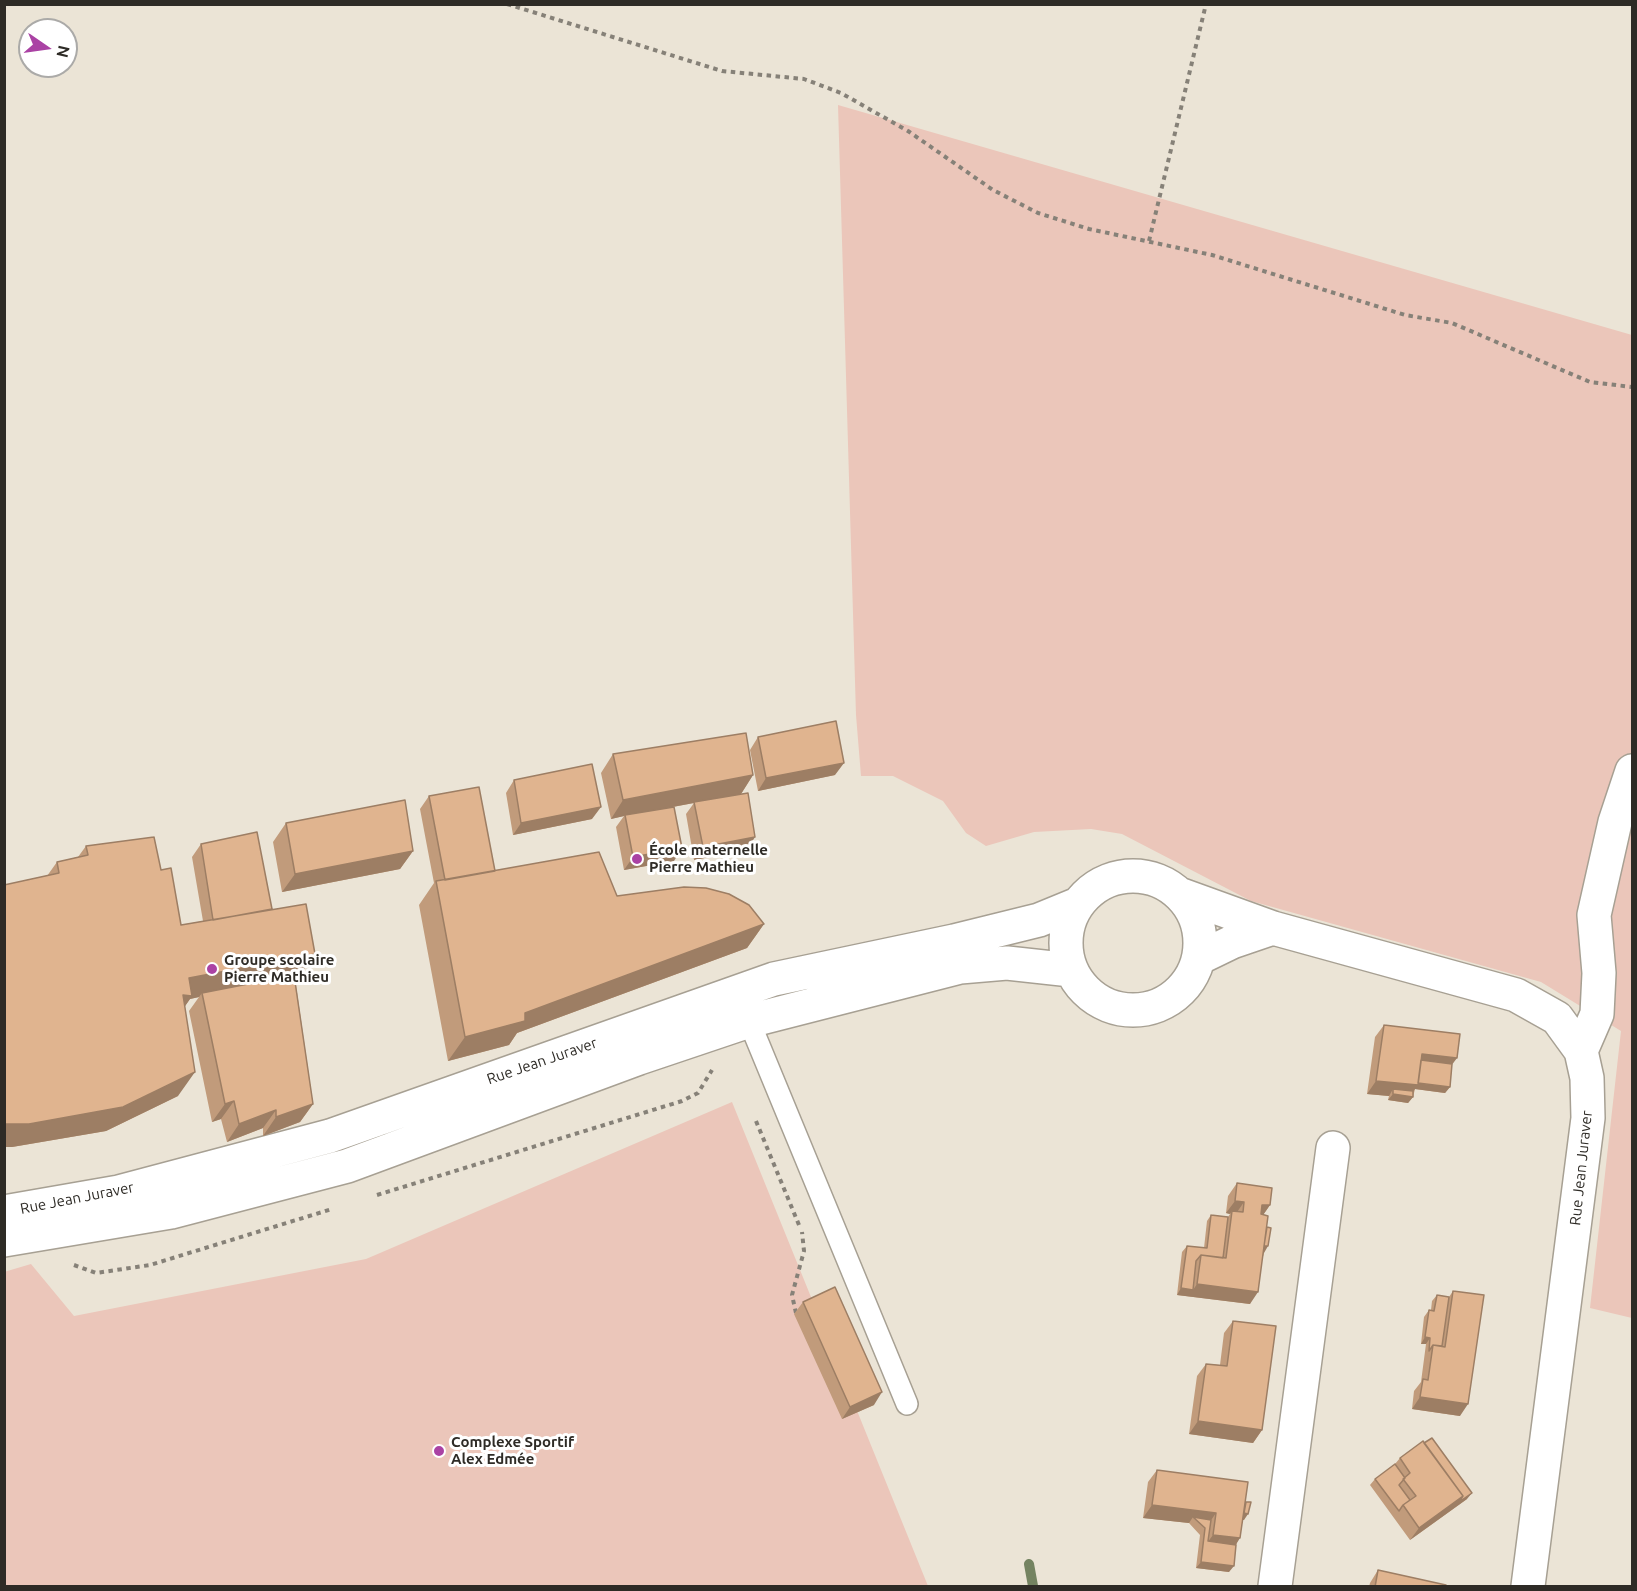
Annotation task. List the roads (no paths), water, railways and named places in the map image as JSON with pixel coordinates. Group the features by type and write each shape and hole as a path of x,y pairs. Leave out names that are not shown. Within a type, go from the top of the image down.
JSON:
{"street":[{"path":"1581,1051 1597,1014 1599,973 1594,915 1615,822 1632,771"},
{"path":"1138,876 1161,881 1179,894 1193,913 1200,935 1199,958 1190,980 1174,997 1154,1008 1131,1011 1113,1008 1095,1000 1081,987 1071,970 1065,948 1068,925 1078,904 1094,888 1115,878 1138,876"},
{"name":"Rue Jean Juraver","path":"1179,894 1274,928 1516,995 1557,1018 1581,1051 1587,1078 1588,1118 1528,1587"},
{"name":"Rue Jean Juraver","path":"4,1212 119,1192 330,1136 774,979 974,937 1039,920 1078,904"},
{"path":"1199,958 1232,942 1274,928"},
{"name":"Rue Jean Juraver","path":"4,1240 171,1212 347,1166 639,1058 749,1021 960,967 1006,963 1071,970"},
{"path":"1275,1587 1333,1148"}],"lane":[{"path":"749,1021 907,1404"}],"waterway":[{"path":"1029,1564 1033,1586"}],"place":[{"name":"École maternelle Pierre Mathieu","path":"637,859"},
{"name":"Groupe scolaire Pierre Mathieu","path":"212,969"},
{"name":"Complexe Sportif Alex Edmée","path":"439,1451"}]}
